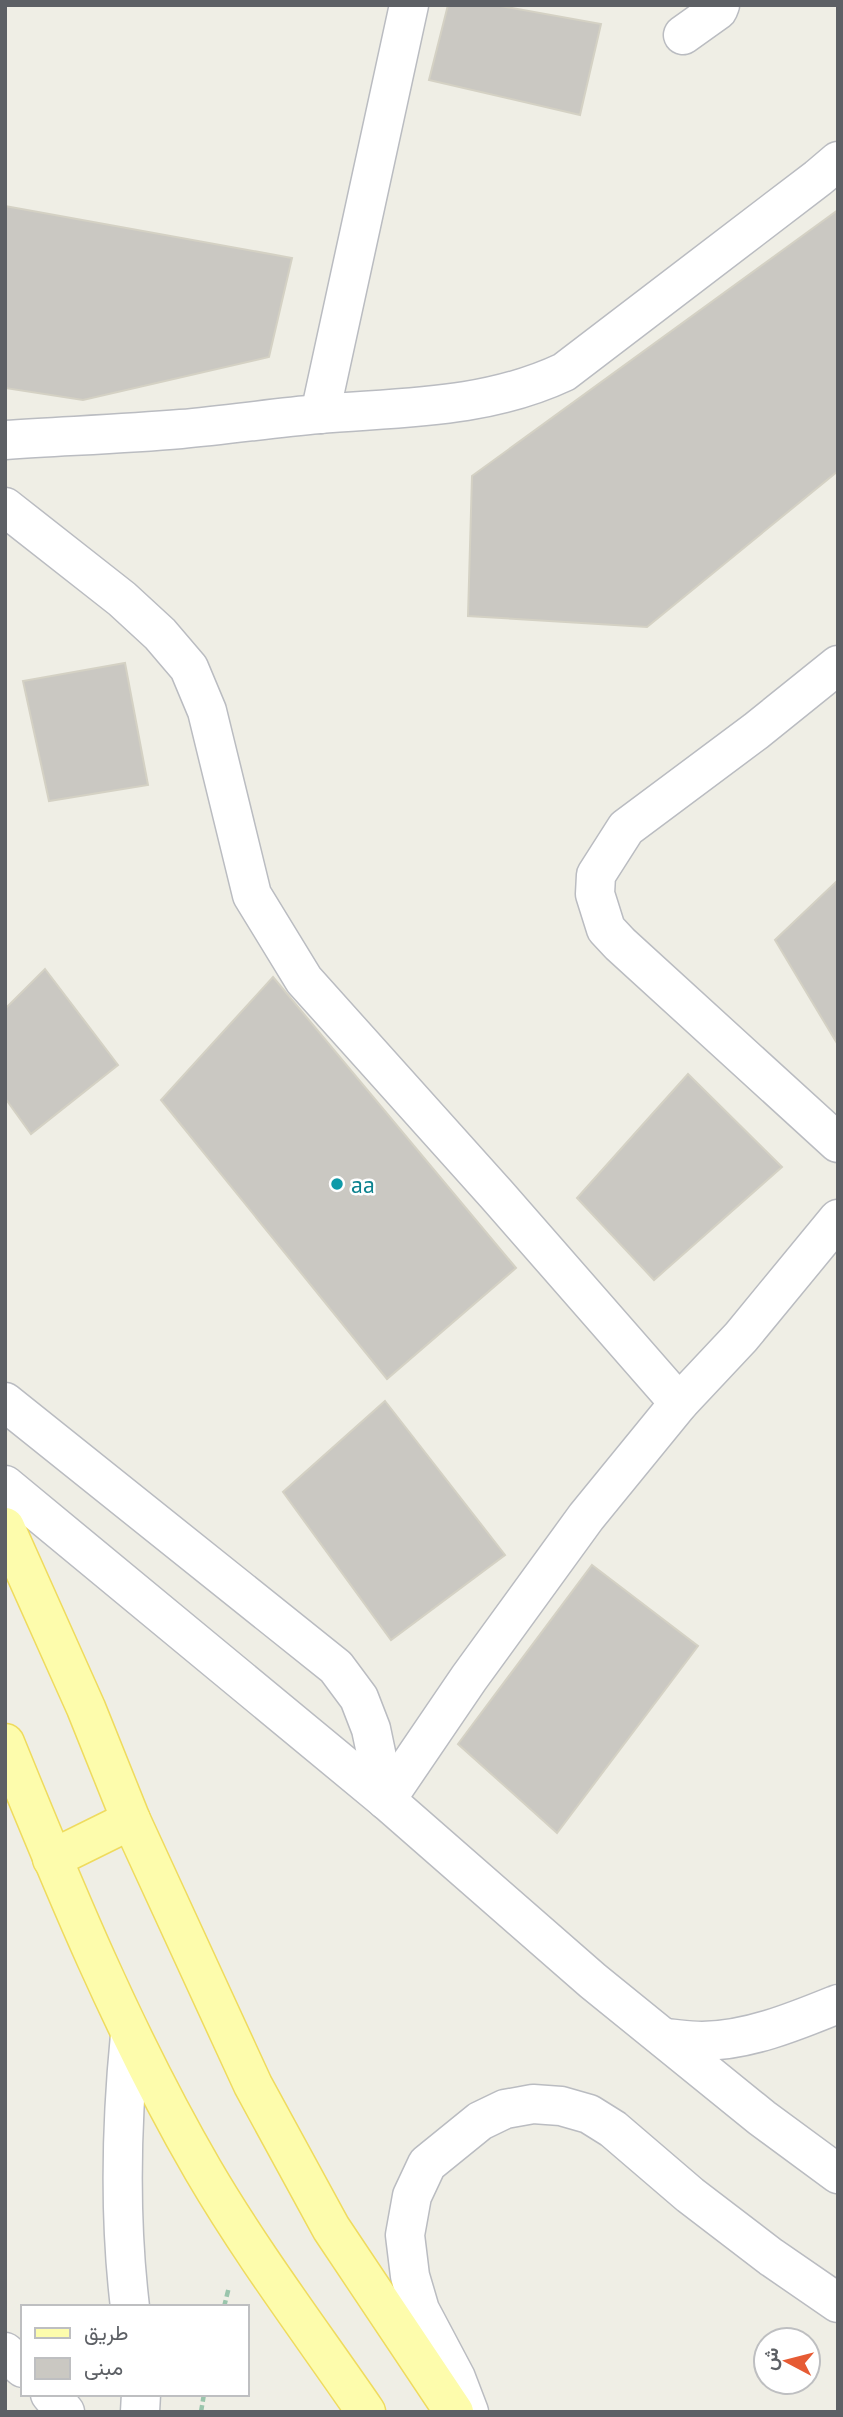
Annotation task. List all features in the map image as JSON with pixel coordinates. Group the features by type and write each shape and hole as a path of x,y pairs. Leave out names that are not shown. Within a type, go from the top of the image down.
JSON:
{"main road":[{"path":"5,1527 86,1708 131,1820 253,2085 331,2228 454,2412"},
{"path":"5,1742 52,1859 130,2035 201,2168 242,2235 366,2412"},
{"path":"52,1859 131,1820"}],"street":[{"path":"320,414 409,5"},
{"path":"684,35 718,10 720,5"},
{"path":"5,440 178,429 320,414 377,412 477,401 537,385 564,372 838,161"},
{"path":"5,507 122,599 160,634 189,668 207,711 252,895 304,979 679,1403"},
{"path":"838,665 756,731 626,828 596,875 595,894 606,929 620,944 838,1143"},
{"path":"386,1800 468,1678 586,1517 679,1403 741,1338 838,1219"},
{"path":"5,1402 336,1667 359,1698 371,1730 386,1800"},
{"path":"5,1485 386,1800 593,1981 762,2118 838,2174"},
{"path":"664,2038 704,2041 743,2035 781,2025 838,2004"},
{"path":"130,2035 123,2111 121,2179 124,2258 130,2305"},
{"path":"469,2412 456,2378 420,2310 410,2276 405,2235 412,2196 427,2164 480,2120 505,2109 533,2104 561,2106 589,2114 613,2129 690,2195 761,2250 838,2303"},
{"path":"5,2352 21,2366"},
{"path":"52,2396 65,2412"}],"building":[{"path":"448,5 495,5 601,24 580,115 429,80"},
{"path":"5,206 292,258 269,357 83,400 5,388"},
{"path":"838,210 838,471 647,627 468,616 472,476"},
{"path":"125,663 148,785 49,801 23,681"},
{"path":"838,880 838,1045 775,940"},
{"path":"45,969 118,1065 31,1134 5,1098 5,1009"},
{"name":"aa","path":"273,977 516,1268 387,1379 161,1100"},
{"path":"688,1074 782,1167 654,1280 577,1198"},
{"path":"385,1401 505,1555 391,1640 283,1492"},
{"path":"592,1565 698,1646 557,1833 458,1744"}],"place":[{"name":"aa","path":"337,1184"}]}
